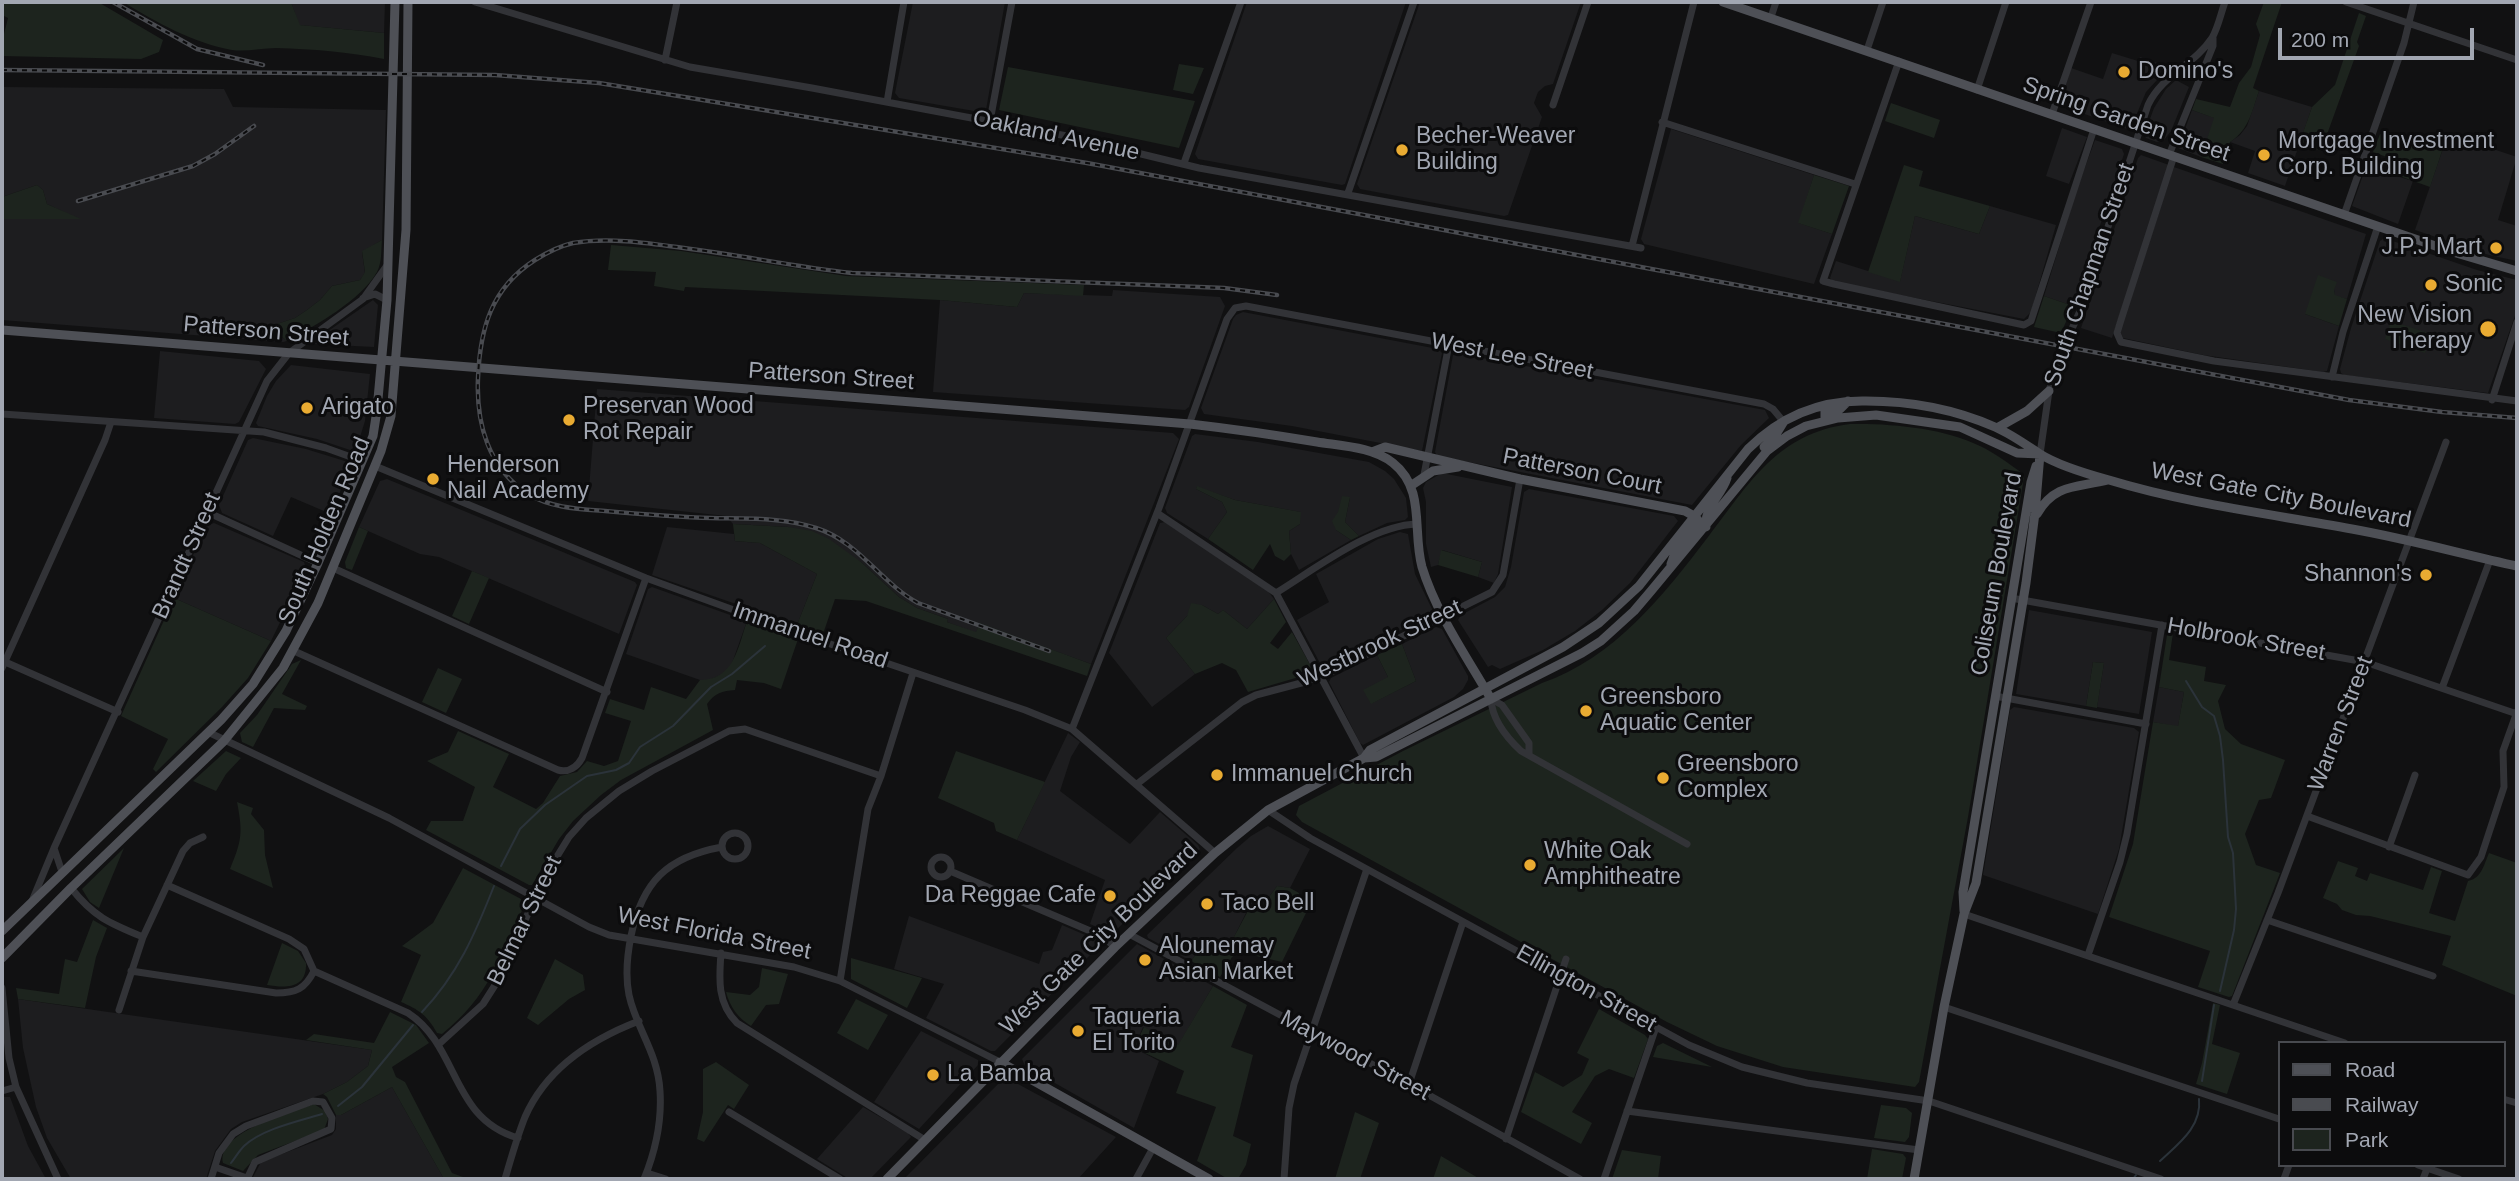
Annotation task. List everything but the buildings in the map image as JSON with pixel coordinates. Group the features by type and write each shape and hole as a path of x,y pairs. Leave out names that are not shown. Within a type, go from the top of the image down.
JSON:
{"main road":[{"name":"South Holden Road","path":"2,931 208,733 247,692 286,631 373,436 389,263 395,2"},
{"name":"South Holden Road","path":"2,958 71,887 224,741 265,692 311,620 385,441 391,416 406,216 408,2"},
{"name":"Spring Garden Street","path":"1723,2 2344,215 2517,271"},
{"name":"Patterson Street","path":"2,330 1190,424 1284,436 1372,452 1392,461 1412,485"},
{"path":"1997,428 2027,411 2049,391"},
{"path":"1825,420 1825,412 1840,409 1848,401"},
{"name":"West Gate City Boulevard","path":"1364,758 1370,750 1563,648 1618,607 1639,586 1728,473 1760,437 1783,421 1815,407 1848,401 1947,409 1997,428 2023,441 2040,454 2108,480 2168,495 2411,540 2517,566"},
{"name":"West Gate City Boulevard","path":"887,1179 1115,947 1214,853 1268,810 1364,758 1376,757 1601,641 1634,611 1706,527 1754,465 1787,436 1825,420 1876,415 1939,423 1976,434 2017,453 2040,454"},
{"path":"1754,465 1783,421"},
{"path":"373,436 371,460 375,466"},
{"name":"Patterson Court","path":"1372,452 1385,447 1520,480 1685,511 1694,516"},
{"name":"Coliseum Boulevard","path":"1914,1179 1930,1101 1944,1007 1964,914 1976,883 2023,601 2035,519 2040,454"},
{"name":"Coliseum Boulevard","path":"1964,914 1963,892 2011,598 2031,482 2040,454"},
{"name":"Patterson Court","path":"1412,485 1424,475 1440,468 1463,467"},
{"path":"1706,527 1705,513 1723,488 1728,473"},
{"path":"2035,519 2049,497 2061,489 2108,480"},
{"path":"1412,485 1422,565 1444,615 1492,699"},
{"path":"1667,573 1675,553 1697,525 1698,520 1694,516"},
{"name":"West Florida Street","path":"1000,1062 1209,1179"}],"street":[{"name":"Oakland Avenue","path":"475,2 495,5 690,67 990,121 1184,163 1641,248"},
{"path":"666,60 677,2"},
{"path":"887,102 904,2"},
{"path":"990,121 1012,2"},
{"path":"1184,163 1241,2"},
{"path":"1348,193 1414,2"},
{"path":"1553,105 1588,2"},
{"path":"1632,246 1694,2"},
{"path":"1771,17 1776,2"},
{"path":"1867,50 1883,2"},
{"path":"1978,90 2006,2"},
{"path":"2052,114 2091,2"},
{"name":"South Chapman Street","path":"2040,454 2049,391 2059,357 2081,309 2148,105 2158,88 2195,57 2213,37 2225,2"},
{"path":"2346,2 2517,60"},
{"path":"2344,215 2409,24 2414,2"},
{"path":"2213,37 2213,46 2172,156 2117,333 2118,340 2125,344 2186,357 2492,400 2517,401"},
{"path":"1899,61 1823,281 2024,325 2031,321 2094,129"},
{"path":"1662,122 1855,184"},
{"path":"2332,377 2343,332 2378,226"},
{"name":"Brandt Street","path":"32,901 267,381 289,353 363,299 389,263"},
{"path":"363,299 375,294 387,300"},
{"name":"West Lee Street","path":"1190,424 1227,319 1235,308 1246,306 1764,404 1773,409 1783,421"},
{"path":"2492,400 2517,322"},
{"path":"1424,475 1449,344"},
{"path":"2,414 264,432 362,461"},
{"path":"111,422 106,440 3,663 118,712"},
{"path":"1072,729 1190,424"},
{"name":"Warren Street","path":"2233,1005 2307,816 2446,442"},
{"name":"Immanuel Road","path":"375,466 646,578 1025,710 1072,729 1214,853"},
{"name":"Westbrook Street","path":"1137,784 1242,702 1256,695 1306,682 1374,652 1497,588 1504,569 1520,480"},
{"path":"207,512 318,563"},
{"path":"1157,513 1276,593 1364,758"},
{"path":"1276,593 1376,533 1397,525 1417,524"},
{"path":"2442,688 2490,560"},
{"path":"333,568 607,692"},
{"path":"294,650 561,771 573,768 582,758 646,578"},
{"name":"Holbrook Street","path":"2011,598 2365,662 2517,713"},
{"path":"2088,955 2120,862 2162,625"},
{"path":"840,981 868,808 881,776 913,673"},
{"path":"1995,696 2146,724"},
{"path":"1492,699 1502,705 1529,743 1529,754"},
{"path":"1492,699 1492,712 1521,751 1687,844"},
{"path":"2307,816 2468,875 2481,856 2504,787 2503,751 2517,713"},
{"name":"Belmar Street","path":"438,1045 483,1004 555,858 586,818 630,784 729,731 744,729 881,776"},
{"name":"West Florida Street","path":"208,733 389,818 589,927 609,935 794,967 840,981 1000,1062"},
{"path":"2389,847 2415,775"},
{"name":"Ellington Street","path":"1268,810 1301,833 1463,922 1656,1027 1725,1060 1781,1078 1930,1101 2161,1179"},
{"path":"119,1010 144,937 183,851 190,843 203,837"},
{"path":"666,1179 645,1176 657,1137 660,1090 652,1050 629,997 627,956 630,938 638,906 655,879 684,857 722,847"},
{"path":"54,848 62,872"},
{"path":"1284,1179 1289,1108 1294,1084 1367,869"},
{"path":"950,871 1102,936 1115,947"},
{"path":"167,886 289,939 304,949 314,971 408,1013 420,1021 438,1045 474,1111 486,1124 517,1138"},
{"path":"71,887 87,908 112,924 144,937"},
{"path":"1964,914 2332,1041"},
{"path":"2267,920 2433,976"},
{"path":"1409,1084 1463,922"},
{"name":"Maywood Street","path":"1129,934 1580,1179"},
{"path":"721,953 720,993 724,1005 737,1023 925,1140"},
{"path":"1506,1139 1566,959"},
{"path":"131,971 276,993 293,993 303,988 314,971"},
{"path":"2,988 9,1058 16,1087 58,1179"},
{"path":"1944,1007 2278,1119"},
{"path":"505,1179 517,1138 534,1100 562,1066 600,1040 639,1021"},
{"path":"1604,1179 1656,1027"},
{"path":"2,1091 16,1087"},
{"path":"211,1179 215,1167 222,1147 240,1129 313,1101 323,1102 332,1118 331,1129 255,1162 247,1178 215,1167"},
{"path":"1627,1111 1919,1150"},
{"path":"729,1112 840,1179"},
{"path":"1136,1179 1153,1148"},
{"path":"2423,1179 2428,1167 2459,1179"}],"shaded area":[{"path":"291,2 385,2 384,33 299,25"},
{"path":"913,2 1005,2 986,110 980,112 899,98 895,93"},
{"path":"1247,2 1406,2 1345,184 1198,159 1195,154"},
{"path":"1420,2 1581,2 1553,84 1538,92 1534,103 1542,117 1508,215 1360,189 1357,184"},
{"path":"2112,53 2138,61 2140,57 2169,67 2146,92 2130,130 2059,105 2071,68 2103,79"},
{"path":"2176,80 2189,87 2171,131 2164,140 2157,142 2146,138 2144,135 2154,108 2166,89"},
{"path":"2,87 224,89 233,107 386,110 382,240 362,252 365,273 360,280 332,286 307,310 295,318 274,325 275,331 287,341 283,342 2,320 2,219 78,219 47,204 43,190 37,185 2,197"},
{"path":"2259,91 2312,107 2285,186 2248,173 2255,151 2230,142 2247,126"},
{"path":"2192,110 2215,118 2201,157 2178,148"},
{"path":"2062,128 2087,137 2069,184 2046,176"},
{"path":"1671,129 1814,175 1799,223 1832,234 1814,284 1644,244 1641,239"},
{"path":"2448,134 2517,157 2498,220 2517,226 2517,261 2489,255 2415,230"},
{"path":"2095,140 2122,149 2124,154 2073,306 2044,296"},
{"path":"2141,155 2169,165 2112,338 2081,328"},
{"path":"2174,167 2366,234 2347,299 2335,296 2334,290 2305,314 2339,326 2327,371 2203,355 2123,338 2120,331"},
{"path":"2366,167 2413,181 2398,224 2352,206"},
{"path":"1990,206 2056,225 2031,312 2024,319 1833,282 1830,278 1836,261 1900,281 1915,216 1979,234"},
{"path":"2384,238 2477,270 2517,280 2517,310 2488,393 2341,373 2351,328 2380,241"},
{"path":"1113,290 1220,297 1225,306 1189,407 1185,410 933,392 940,300 1017,307 1024,293 1112,296"},
{"path":"373,300 378,305 374,347 315,344 321,336"},
{"path":"1243,312 1438,349 1442,353 1422,451 1292,426 1204,414 1201,408 1233,319"},
{"path":"160,351 259,361 266,369 239,422 235,424 154,418"},
{"path":"1455,353 1765,410 1769,418 1741,445 1692,505 1437,456 1435,452"},
{"path":"291,365 370,374 365,421 356,450 258,426 256,423 267,396"},
{"path":"597,389 1173,433 1179,439 1091,664 980,624 976,633 947,622 948,619 917,608 899,597 861,562 788,527 733,524 726,516 588,501"},
{"path":"1195,434 1258,442 1369,462 1394,479 1406,498 1408,517 1359,536 1345,522 1350,497 1336,530 1351,540 1299,570 1291,554 1289,531 1300,524 1300,512 1235,500 1197,487 1196,489 1222,502 1227,512 1208,539 1167,513 1165,508"},
{"path":"253,438 306,449 348,462 351,465 331,514 291,497 273,536 222,513 219,505 248,440"},
{"path":"1442,473 1512,487 1498,574 1494,583 1478,577 1482,562 1442,550 1438,565 1431,567 1426,544 1426,502 1423,488 1426,482"},
{"path":"387,479 635,582 637,585 619,634 439,557 420,554 359,527 380,481"},
{"path":"1529,489 1674,516 1678,521 1630,583 1575,631 1543,650 1500,669 1492,665 1488,667 1458,620 1461,615 1495,597 1505,587 1524,492"},
{"path":"1165,522 1268,591 1274,599 1247,629 1223,610 1218,614 1202,605 1187,616 1166,638 1195,674 1152,707 1109,653 1160,523"},
{"path":"214,523 304,562 306,569 271,641 174,598 206,526"},
{"path":"667,527 734,534 735,541 760,543 817,574 797,625 652,575"},
{"path":"1400,532 1408,534 1415,574 1432,609 1431,616 1322,667 1297,620 1329,602 1316,574 1378,539"},
{"path":"652,587 747,621 731,666 722,675 700,680 626,654 648,589"},
{"path":"2029,610 2152,632 2139,714 2097,707 2104,663 2093,662 2086,706 2016,694"},
{"path":"1436,627 1442,629 1468,676 1463,689 1454,697 1363,745 1329,682 1331,678 1377,655 1388,677 1372,703 1416,681 1402,644"},
{"path":"2159,687 2184,692 2178,727 2153,722"},
{"path":"2014,707 2134,728 2139,732 2119,849 2098,914 1983,875 2010,710"},
{"path":"1068,733 1080,742 1071,757 1060,791 1130,844 1160,812 1200,849 1112,934 1090,924 1105,880 1017,840"},
{"path":"1268,826 1310,849 1290,888 1277,886 1258,912 1249,907 1228,949 1208,938 1191,961 1148,938 1147,935 1237,848"},
{"path":"909,916 1039,964 1043,952 1052,950 1062,925 1097,940 1099,946 995,1051 991,1051 926,1018 944,984 894,969"},
{"path":"1137,944 1213,986 1178,1046 1143,1027 1134,1048 1159,1061 1134,1128 1025,1066 1022,1059"},
{"path":"18,999 372,1050 368,1066 347,1082 323,1094 242,1122 231,1129 215,1151 206,1179 71,1179 47,1138 36,1107 23,1048"},
{"path":"921,1031 978,1060 978,1065 919,1129 874,1102"},
{"path":"1005,1077 1116,1137 1078,1179 904,1179"},
{"path":"392,1087 444,1179 252,1179 261,1162 332,1135 336,1129 336,1115 341,1115"},
{"path":"4,1097 10,1097 28,1146 46,1179 2,1179"},
{"path":"863,1107 911,1137 870,1179 849,1179 817,1159"}],"green space":[{"path":"2,2 98,2 163,40 159,52 141,59 2,56 2,42 8,18 2,15"},
{"path":"123,2 291,2 300,25 384,33 384,59 303,49 243,51 217,47 189,37"},
{"path":"2264,2 2282,2 2253,88 2259,91 2252,113 2242,132 2230,142 2223,164 2201,157 2214,118 2192,110 2196,99 2230,107 2239,83 2251,67 2260,35 2256,24"},
{"path":"2359,13 2366,16 2357,42 2359,46 2321,151 2299,144 2312,107 2335,85"},
{"path":"1179,64 1204,68 1193,94 1173,90"},
{"path":"1008,67 1195,101 1179,148 999,110"},
{"path":"1891,103 1940,120 1934,138 1885,121"},
{"path":"2380,134 2418,147 2424,138 2444,145 2430,187 2391,173 2395,160 2373,152"},
{"path":"1904,165 1923,171 1919,186 1990,206 1979,234 1915,216 1900,282 1868,272"},
{"path":"1814,175 1849,186 1832,234 1798,223"},
{"path":"37,185 43,190 47,204 81,219 2,219 2,197"},
{"path":"382,240 377,272 349,302 287,341 275,331 274,325 295,318 307,310 332,286 360,280 365,272 362,251"},
{"path":"611,245 681,251 846,276 1084,285 1083,296 1024,293 1017,307 940,300 685,287 684,291 654,286 656,272 608,270"},
{"path":"2318,275 2337,282 2335,295 2347,299 2339,326 2305,314"},
{"path":"2044,296 2073,306 2061,333 2034,327"},
{"path":"2391,321 2431,334 2425,353 2385,339"},
{"name":"Greensboro Complex","path":"1850,424 1882,424 1950,435 1991,452 2024,477 1968,817 1919,1082 1915,1087 1783,1067 1717,1046 1667,1022 1302,822 1296,815 1299,806 1403,751 1592,658 1655,603 1767,464 1803,438 1825,429"},
{"path":"1197,486 1235,500 1301,512 1300,524 1289,531 1291,554 1284,561 1275,556 1270,544 1253,570 1208,539 1227,512 1222,502 1196,489"},
{"path":"1342,496 1350,497 1345,522 1359,536 1351,540 1336,530 1332,521 1338,512"},
{"path":"733,524 812,531 829,539 861,562 899,597 917,608 976,632 980,623 1091,664 1087,676 866,601 835,599 823,634 797,625 817,574 760,543 735,541"},
{"path":"359,527 368,531 352,570 346,568 345,562"},
{"path":"1441,550 1482,562 1478,577 1438,565"},
{"path":"472,571 489,578 469,624 452,616"},
{"path":"174,598 271,641 248,678 156,772 153,769 168,739 121,716"},
{"path":"1274,599 1286,622 1270,643 1278,649 1292,632 1312,668 1309,674 1248,692 1236,670 1222,663 1195,674 1166,638 1187,616 1191,603 1202,605 1218,614 1223,610 1247,629"},
{"path":"747,621 798,639 781,689 764,683 737,680 735,690 713,697 707,704 713,730 621,780 601,795 573,821 559,839 532,885 426,830 431,821 463,821 475,787 427,761 448,752 458,731 509,754 493,787 536,809 543,803 560,776 577,772 587,761 604,766 618,761 631,721 605,713 610,699 644,710 651,687 686,699 700,680 711,679 727,668 737,651"},
{"path":"2173,633 2169,660 2206,667 2204,681 2226,685 2218,701 2225,729 2241,744 2285,760 2271,798 2259,800 2245,834 2256,865 2280,873 2232,996 2229,997 2198,987 2210,951 2109,917 2133,844 2153,722 2178,726 2184,692 2159,687 2167,635"},
{"path":"1402,644 1416,681 1371,704 1363,690 1388,677 1377,655"},
{"path":"301,660 282,694 307,706 305,710 274,708 253,747 242,742 240,733 257,715 292,664"},
{"path":"2093,662 2104,663 2097,708 2086,706"},
{"path":"438,668 462,679 446,713 422,702"},
{"path":"226,751 241,758 226,774 216,791 193,781"},
{"path":"956,751 1045,782 1017,840 996,831 994,823 938,798"},
{"path":"237,802 253,808 251,814 264,830 265,855 273,888 230,869 240,836"},
{"path":"124,848 99,908 90,902 82,889"},
{"path":"2489,853 2517,863 2517,996 2442,965 2451,936 2356,915 2323,898 2338,861 2358,868 2355,876 2367,881 2370,873 2423,890 2431,867 2442,871 2429,913 2455,921 2468,881 2479,874"},
{"path":"463,868 521,899 524,906 492,976 471,1006 442,1034 437,1033 422,1014 401,1002 421,955 402,946 433,923"},
{"path":"1277,886 1299,893 1298,906 1307,911 1282,962 1239,952 1232,957 1220,977 1191,961 1208,938 1228,948 1250,907 1258,912"},
{"path":"93,920 107,928 96,957 85,1008 18,999 16,988 59,994 65,959 77,962"},
{"path":"282,943 298,951 306,963 303,978 294,985 267,985"},
{"path":"851,958 922,978 907,1008 851,979"},
{"path":"555,959 583,975 585,990 569,999 538,1025 527,1018"},
{"path":"762,968 788,974 779,1004 766,1005 751,1026 735,1012 726,992 750,995 759,987"},
{"path":"1213,986 1247,1005 1231,1047 1253,1055 1233,1136 1251,1144 1246,1165 1238,1179 1228,1179 1197,1161 1216,1107 1176,1093 1184,1071 1134,1048 1144,1027 1178,1045"},
{"path":"856,999 888,1015 868,1050 837,1033"},
{"path":"2213,1003 2220,1005 2212,1044 2240,1053 2227,1094 2196,1084"},
{"path":"1599,1009 1648,1039 1634,1078 1609,1069 1595,1076 1572,1112 1592,1123 1581,1144 1521,1112 1535,1072 1563,1087 1582,1075 1589,1059 1577,1053"},
{"path":"390,1012 416,1025 429,1043 392,1067 396,1077 405,1082 452,1173 463,1179 444,1179 392,1087 341,1115 336,1115 323,1094 347,1082 368,1066 372,1050 306,1040 314,1034 374,1043"},
{"path":"1663,1043 1712,1067 1653,1057 1657,1046"},
{"path":"716,1062 749,1085 734,1109 728,1105 704,1142 697,1139 703,1112 703,1069"},
{"path":"314,1104 325,1111 328,1119 324,1130 258,1155 243,1171 223,1163 224,1152 231,1142 243,1133 274,1118"},
{"path":"1881,1105 1906,1108 1912,1113 1909,1137 1905,1142 1874,1138"},
{"path":"1355,1112 1379,1123 1360,1179 1335,1179"},
{"path":"1872,1149 1903,1154 1906,1158 1902,1179 1867,1179"},
{"path":"1622,1150 1661,1156 1658,1179 1612,1179"},
{"path":"1441,1156 1480,1179 1433,1179"}],"waterway":[{"path":"501,866 520,829 545,805 587,776 616,770 629,763 640,747 673,726 711,687 732,674 765,646"},
{"path":"2186,681 2202,707 2214,716 2223,760 2236,909 2220,991"},
{"path":"422,1012 456,968 494,886"},
{"path":"2202,1081 2214,1005"},
{"path":"338,1106 362,1087 413,1025"},
{"path":"2160,1161 2193,1126 2197,1118 2199,1099"},
{"path":"231,1163 244,1146 261,1135 322,1114"},
{"path":"2133,1179 2136,1175"}],"railway":[{"path":"113,2 197,49 263,65"},
{"path":"2,70 495,75 599,83 1087,163 2349,400 2517,418"},
{"path":"78,201 193,166 254,126"},
{"path":"1049,651 918,603 892,585 844,542 803,524 777,520 671,516 575,508 556,505 528,494 514,483 494,458 482,428 479,411 479,360 485,327 498,297 520,271 544,255 573,243 600,241 657,244 852,273 1224,288 1277,295"}],"place":[{"name":"Domino's","path":"2124,72"},
{"name":"Becher-Weaver Building","path":"1402,150"},
{"name":"Mortgage Investment Corp. Building","path":"2264,155"},
{"name":"J.P.J Mart","path":"2496,248"},
{"name":"Sonic","path":"2431,285"},
{"name":"New Vision Therapy","path":"2488,329"},
{"name":"Arigato","path":"307,408"},
{"name":"Preservan Wood Rot Repair","path":"569,420"},
{"name":"Henderson Nail Academy","path":"433,479"},
{"name":"Shannon's","path":"2426,575"},
{"name":"Greensboro Aquatic Center","path":"1586,711"},
{"name":"Immanuel Church","path":"1217,775"},
{"name":"Greensboro Complex","path":"1663,778"},
{"name":"White Oak Amphitheatre","path":"1530,865"},
{"name":"Da Reggae Cafe","path":"1110,896"},
{"name":"Taco Bell","path":"1207,904"},
{"name":"Alounemay Asian Market","path":"1145,960"},
{"name":"Taqueria El Torito","path":"1078,1031"},
{"name":"La Bamba","path":"933,1075"}]}
